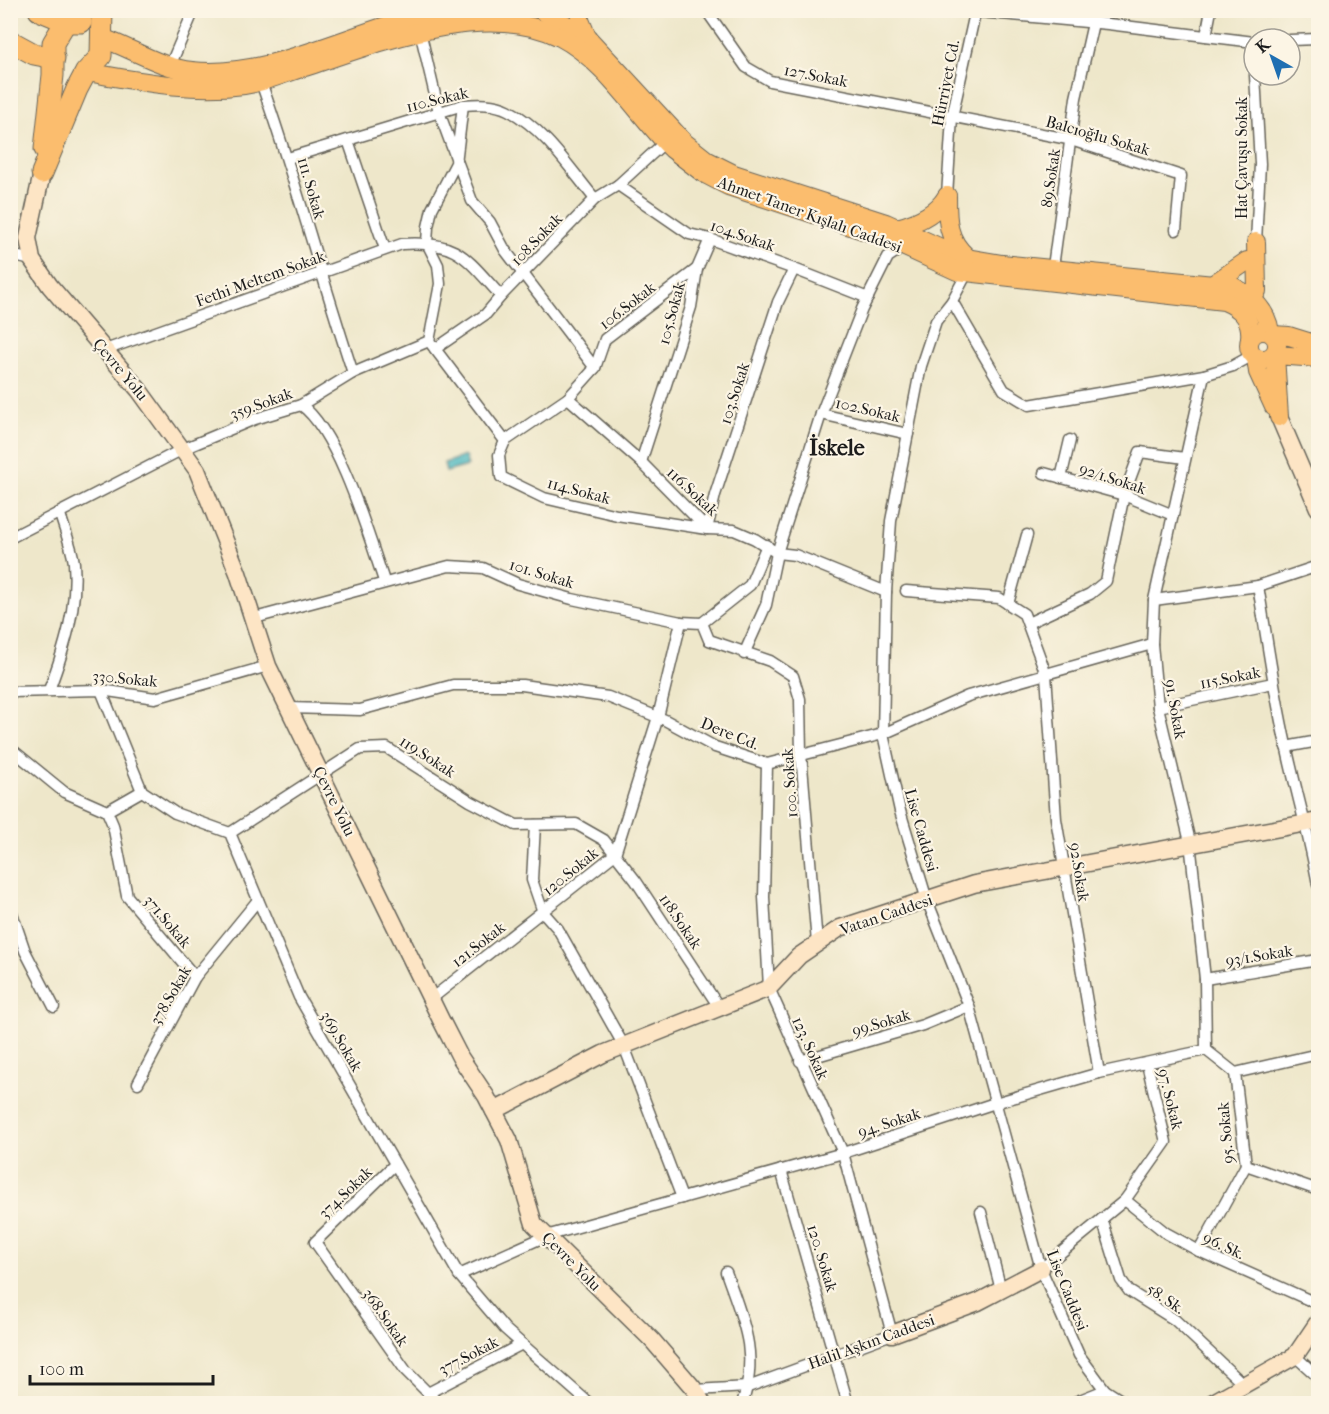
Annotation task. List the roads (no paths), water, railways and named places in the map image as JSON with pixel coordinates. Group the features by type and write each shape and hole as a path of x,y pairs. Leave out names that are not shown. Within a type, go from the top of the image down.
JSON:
{"highway":[{"path":"39,10 71,16 92,26 102,38"},
{"path":"42,173 86,72 101,56 102,10"},
{"path":"42,173 55,35 71,16"},
{"path":"10,41 34,54 54,58 67,69 86,72"}],"main road":[{"path":"102,38 170,66 192,71 237,71 406,20 450,10"},
{"path":"580,10 580,20 587,37"},
{"name":"Ahmet Taner Kışlalı Caddesi","path":"543,11 587,37 684,142 708,161 734,174 897,228 968,266 1002,264 1053,267 1215,284 1244,303"},
{"name":"Ahmet Taner Kışlalı Caddesi","path":"86,72 173,87 213,87 261,82 420,31 445,26 513,20 541,27 562,38 596,65 685,161 716,181 881,236 903,247 968,266 1244,303"},
{"path":"897,228 911,224 930,213 947,196"},
{"path":"947,196 950,236 968,266"},
{"path":"1257,242 1247,261 1244,303 1251,328 1258,372 1279,417"},
{"path":"1244,303 1257,291 1257,242"},
{"path":"1215,284 1247,261"},
{"path":"1244,303 1268,320 1271,334 1278,343 1275,355 1279,417"},
{"path":"1253,350 1261,330 1318,345"},
{"path":"1253,350 1275,355 1318,358"}],"street":[{"path":"170,66 194,10"},
{"name":"127.Sokak","path":"706,10 746,68 770,81 952,117"},
{"path":"957,10 975,13 1079,16 1093,22 1242,40"},
{"path":"1206,36 1210,10"},
{"name":"Hürriyet Cd.","path":"947,196 952,117 975,13"},
{"name":"89.Sokak","path":"1053,267 1076,98 1093,22"},
{"path":"420,31 439,112 472,201 490,222 505,250 595,368"},
{"path":"1302,40 1318,39"},
{"name":"111. Sokak","path":"261,82 288,159 320,272 353,373"},
{"name":"Hat Çavuşu Sokak","path":"1256,87 1260,164 1257,242"},
{"name":"110.Sokak","path":"288,159 463,105 487,104 508,110 525,122 550,144 595,199"},
{"path":"463,105 456,163 432,209 427,243 438,265 440,284 432,345 505,441"},
{"name":"Balcıoğlu Sokak","path":"952,117 1070,140 1181,176 1176,230"},
{"path":"348,140 385,249"},
{"name":"108.Sokak","path":"432,345 486,314 595,199 618,185 665,142"},
{"path":"10,255 32,260 28,238 42,173"},
{"name":"104.Sokak","path":"618,185 689,234 710,238 795,268 868,298"},
{"name":"105.Sokak","path":"641,462 691,307 698,269 710,238"},
{"path":"427,243 460,252 501,296"},
{"name":"Fethi Meltem Sokak","path":"105,350 385,249 402,244 427,243"},
{"path":"767,546 750,585 702,622 709,640 744,654 766,605 777,553 821,414 868,298 888,257 903,247"},
{"name":"Çevre Yolu","path":"32,260 183,449 197,470 217,516 268,666 460,1057 494,1111 509,1140 534,1224 652,1340 699,1397"},
{"name":"Lise Caddesi","path":"968,266 952,301 936,321 928,340 891,521 886,592 883,734 900,811 927,900 969,1006 995,1103 999,1107 1041,1269 1079,1355 1105,1390 1127,1404"},
{"name":"103.Sokak","path":"707,529 715,495 768,341 778,302 795,268"},
{"name":"106.Sokak","path":"505,441 568,398 595,368 606,339 698,269"},
{"path":"952,301 1004,390 1029,405 1204,375 1233,366 1253,350"},
{"name":"359.Sokak","path":"10,538 183,449 255,419 301,405 353,373 432,345"},
{"name":"91. Sokak","path":"1204,375 1154,600 1152,644 1158,707 1190,842 1205,979 1206,1050"},
{"name":"116.Sokak","path":"568,398 641,462 707,529 734,530 777,553 795,555 886,592"},
{"path":"301,405 311,412 345,471 384,581"},
{"name":"102.Sokak","path":"821,414 908,434"},
{"path":"1279,417 1312,476 1318,508"},
{"path":"1061,478 1070,440"},
{"name":"114.Sokak","path":"505,441 500,455 501,477 544,498 617,515 707,529"},
{"path":"1028,623 1090,594 1106,581 1124,495 1140,452 1185,458"},
{"name":"92/1.Sokak","path":"1044,473 1124,495 1173,515"},
{"path":"49,690 66,646 73,601 74,562 60,514"},
{"path":"1008,604 1027,535"},
{"name":"101. Sokak","path":"251,619 384,581 423,574 449,566 483,568 518,584 681,622 702,622"},
{"path":"1154,600 1258,586 1318,566"},
{"path":"1258,586 1273,683 1287,747 1313,822 1318,885"},
{"path":"906,591 999,598 1024,614 1046,674"},
{"path":"615,854 658,717 681,622"},
{"name":"Dere Cd.","path":"289,708 360,710 453,685 522,685 608,697 658,717 715,747 767,764 883,734 968,696 1152,644"},
{"name":"100. Sokak","path":"744,654 770,661 793,676 800,699 801,754 817,943"},
{"name":"330.Sokak","path":"10,692 101,690 155,698 268,666"},
{"name":"92.Sokak","path":"1046,674 1056,819 1099,1073"},
{"name":"115.Sokak","path":"1158,707 1273,683"},
{"path":"101,690 142,791 175,813 230,833"},
{"path":"1287,747 1318,741"},
{"path":"10,748 64,792 107,811 142,791"},
{"name":"119.Sokak","path":"230,833 360,749 387,748 471,801 516,825 576,824 604,840 615,854"},
{"name":"123. Sokak","path":"767,764 764,897 769,988 843,1153 892,1334"},
{"name":"371.Sokak","path":"107,811 113,825 127,896 195,977"},
{"name":"Vatan Caddesi","path":"494,1111 624,1046 769,988 798,956 840,928 974,884 1190,842 1313,822"},
{"path":"535,825 532,880 543,912 558,930 624,1046 682,1198"},
{"name":"369.Sokak","path":"230,833 299,998 459,1275 505,1329 590,1404"},
{"name":"120.Sokak","path":"543,912 615,854"},
{"name":"118.Sokak","path":"615,854 691,961 719,1007"},
{"name":"378.Sokak","path":"138,1083 195,977 258,900"},
{"path":"10,907 25,951 54,1007"},
{"path":"10,916 11,912"},
{"name":"121.Sokak","path":"431,999 543,912"},
{"name":"93/1.Sokak","path":"1205,979 1318,960"},
{"name":"99.Sokak","path":"800,1061 923,1025 969,1006"},
{"path":"1206,1050 1236,1073 1318,1054"},
{"name":"94. Sokak","path":"459,1275 546,1236 843,1153 995,1103 1099,1073 1206,1050"},
{"name":"97. Sokak","path":"1041,1269 1125,1200 1166,1143 1147,1064"},
{"name":"95. Sokak","path":"1199,1251 1246,1165 1236,1073"},
{"name":"374.Sokak","path":"315,1242 395,1164"},
{"path":"1246,1165 1318,1190"},
{"name":"120. Sokak","path":"781,1170 836,1354 848,1404"},
{"name":"96. Sk.","path":"1125,1200 1166,1233 1199,1251 1318,1304"},
{"path":"981,1212 1001,1290"},
{"name":"58. Sk.","path":"1102,1219 1121,1280 1129,1291 1175,1320 1242,1383"},
{"name":"368.Sokak","path":"315,1242 401,1365 439,1404"},
{"name":"Halil Aşkın Caddesi","path":"699,1397 748,1387 892,1334 1001,1290 1041,1269"},
{"path":"726,1272 750,1343 748,1387 742,1404"},
{"path":"1210,1404 1242,1383 1295,1356 1318,1322"},
{"name":"377.Sokak","path":"428,1393 522,1344"},
{"path":"1295,1356 1308,1365 1318,1377"},
{"path":"1070,1404 1105,1390"}],"water":[{"path":"465,456 468,466 446,472 444,463"}],"district":[{"name":"İskele","path":"837,447"}]}
